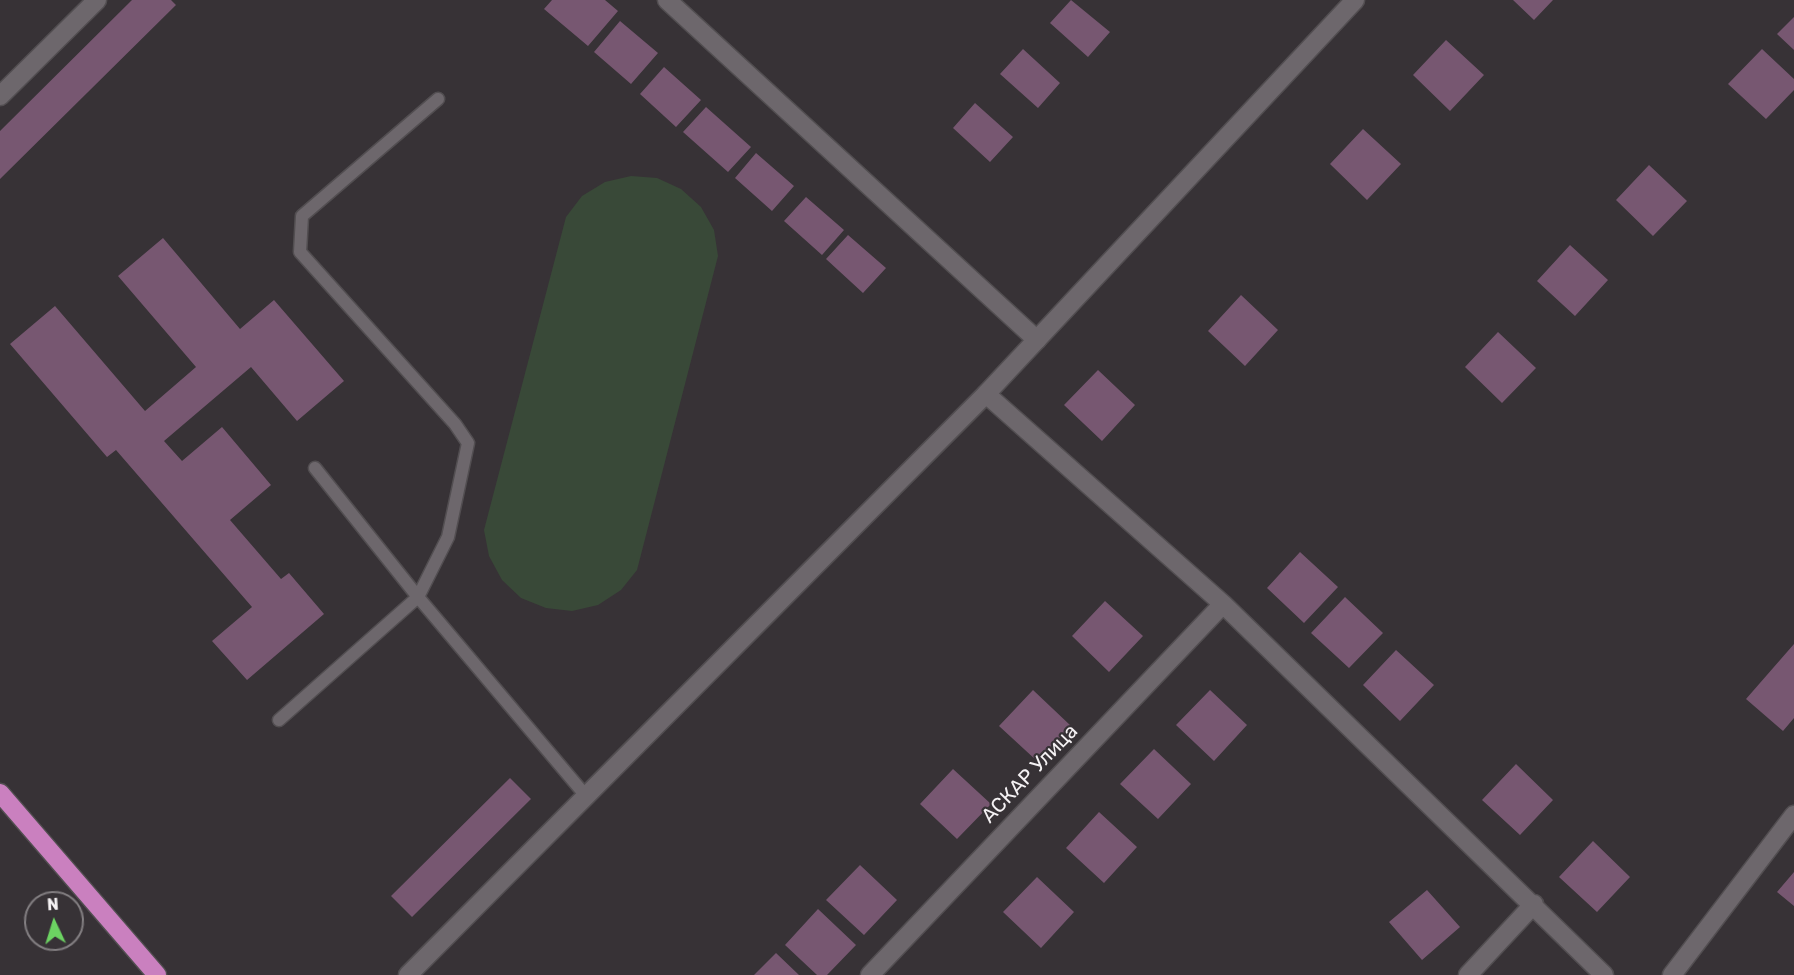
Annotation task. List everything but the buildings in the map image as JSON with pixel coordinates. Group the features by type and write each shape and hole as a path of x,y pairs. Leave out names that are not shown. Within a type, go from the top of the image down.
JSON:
{"highway":[{"path":"0,794 157,975"}],"street":[{"path":"0,96 97,0"},
{"path":"408,975 986,394 1355,0"},
{"path":"672,2 1037,340"},
{"path":"986,394 1223,604 1534,904 1604,975"},
{"name":"АСКАР Улица","path":"870,975 1223,604"},
{"path":"1672,975 1794,815"},
{"path":"1468,975 1534,904"}],"lane":[{"path":"279,720 418,597 448,537 468,443 455,424 300,252 302,216 438,99"},
{"path":"315,468 418,597 586,796"}],"green space":[{"path":"631,176 657,178 681,189 701,207 714,230 718,256 637,570 621,590 598,605 572,611 546,608 521,598 502,580 489,556 484,530 566,217 582,196 605,182"}]}
